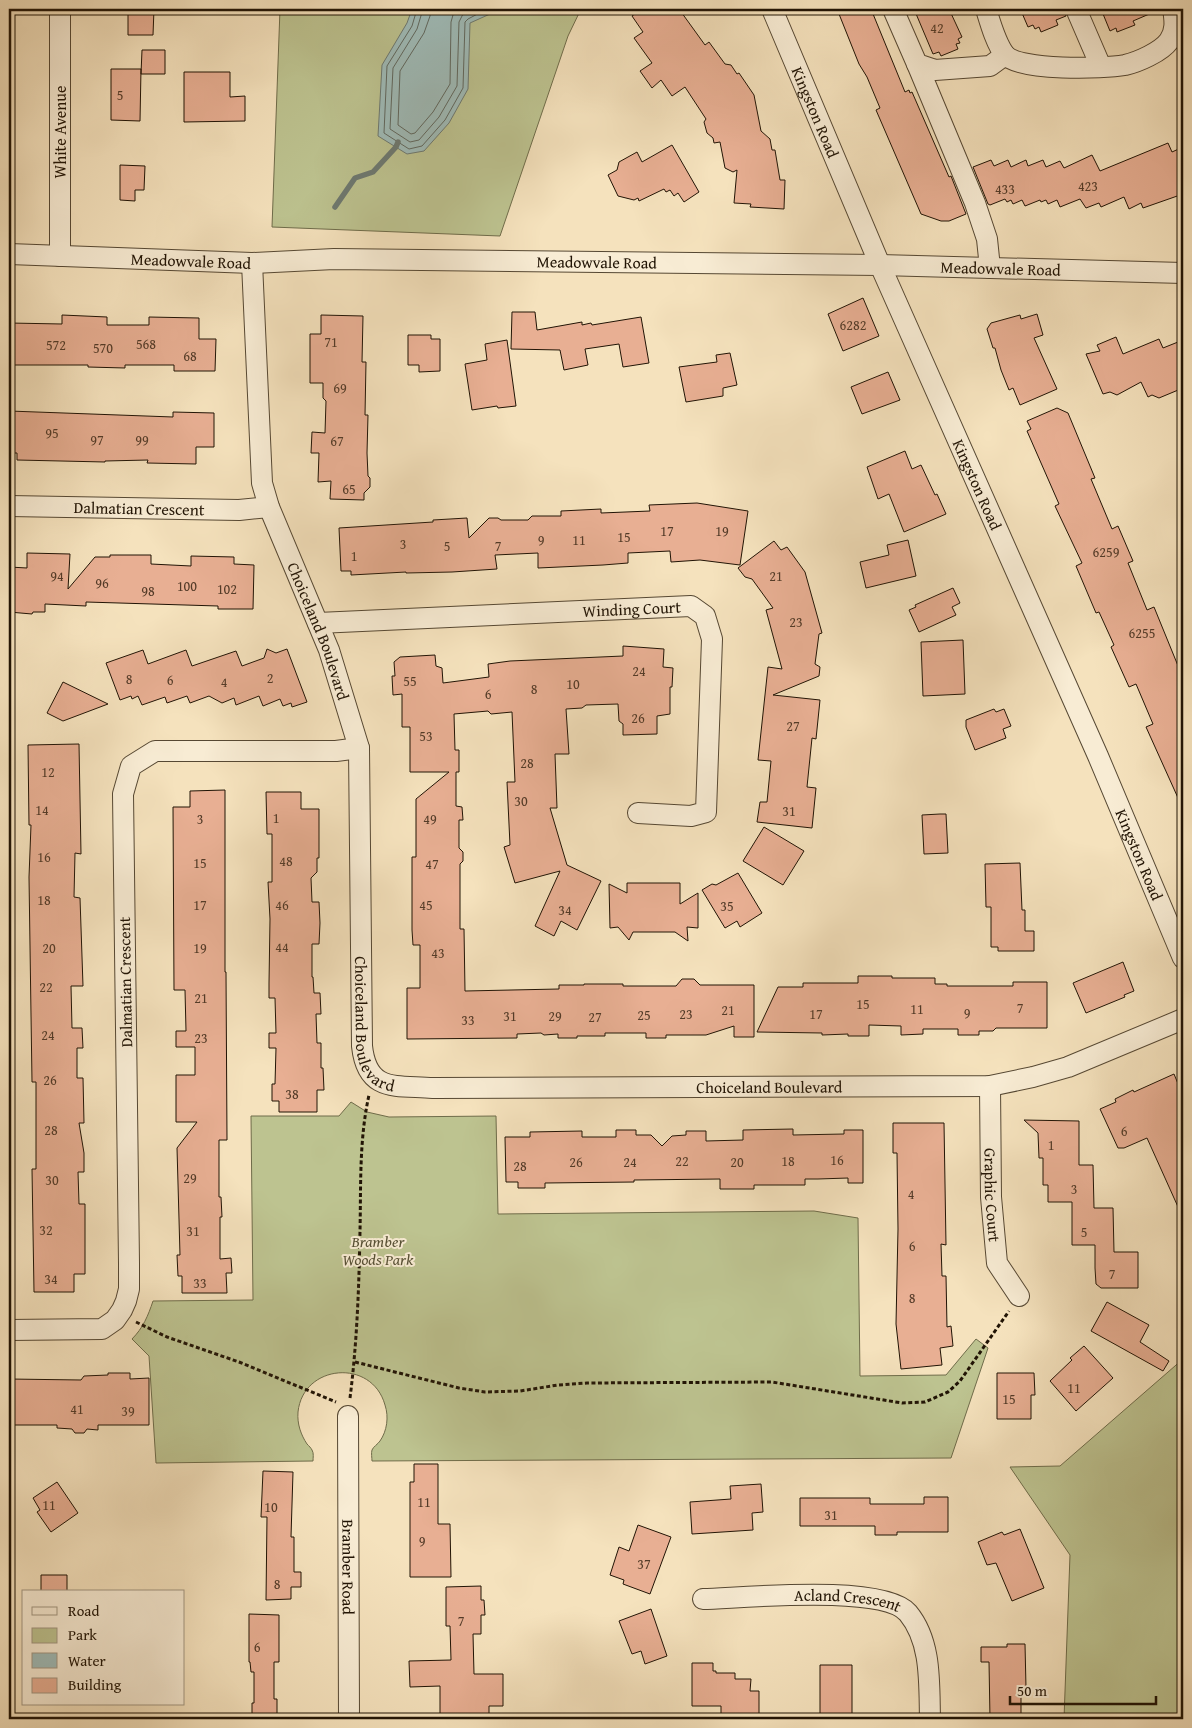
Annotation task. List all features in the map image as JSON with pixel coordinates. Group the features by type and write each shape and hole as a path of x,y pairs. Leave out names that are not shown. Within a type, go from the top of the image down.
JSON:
{"street":[{"name":"White Avenue","path":"60,9 60,256"},
{"name":"Kingston Road","path":"772,9 880,265 1098,756 1183,958"},
{"path":"893,9 975,203 987,239 990,268"},
{"path":"986,9 995,36 1005,55 1017,62 1055,67 1101,67 1127,64 1159,51 1169,42 1176,29 1173,9"},
{"path":"1076,9 1101,67"},
{"path":"917,64 935,70 990,66 1005,55"},
{"name":"Meadowvale Road","path":"9,254 252,262 334,259 880,265 1183,273"},
{"name":"Choiceland Boulevard","path":"252,262 262,483 268,507 328,650 359,748 362,1046 366,1067 373,1078 386,1084 433,1088 990,1086 1032,1078 1068,1067 1183,1019"},
{"name":"Dalmatian Crescent","path":"9,506 239,510 268,507"},
{"name":"Winding Court","path":"318,623 691,606 705,616 712,639 706,812 691,816 638,813"},
{"name":"Dalmatian Crescent","path":"9,1330 102,1329 115,1320 122,1310 129,1289 123,794 131,766 155,751 336,752 359,748"},
{"name":"Graphic Court","path":"990,1086 991,1198 997,1263 1019,1296"},
{"name":"Bramber Road","path":"348,1416 349,1719"},
{"name":"Acland Crescent","path":"703,1599 842,1595 883,1600 897,1605 907,1612 915,1624 925,1649 928,1666 930,1719"}],"path":[{"path":"348,1416 355,1362 360,1231 360,1166 367,1106 373,1078"},
{"path":"355,1362 459,1388 485,1392 520,1391 587,1383 772,1382 916,1404 948,1392 960,1381 1019,1296"},
{"path":"142,1325 167,1337 239,1362 334,1400 348,1416"}],"green space":[{"path":"280,9 581,9 568,36 500,236 272,227"},
{"name":"Bramber Woods Park","path":"351,1102 367,1112 389,1117 496,1116 498,1214 814,1211 858,1218 860,1376 946,1375 976,1339 988,1348 951,1458 372,1461 372,1450 380,1441 386,1428 387,1414 385,1405 378,1390 367,1380 353,1374 338,1373 324,1376 312,1384 303,1396 298,1412 300,1429 305,1441 313,1451 313,1461 156,1463 149,1356 132,1339 145,1322 153,1301 253,1300 251,1116 339,1116"},
{"path":"1183,1359 1183,1719 1064,1719 1070,1555 1010,1467 1060,1466"}],"water":[{"path":"412,9 492,9 490,14 470,23 468,89 449,123 424,151 407,154 378,136 382,65 407,23"}],"building":[{"path":"128,9 154,9 153,35 128,35"},
{"path":"642,9 679,9 705,45 709,42 725,64 731,65 737,74 739,73 754,95 761,131 770,139 772,150 775,150 780,180 785,180 784,209 750,207 751,204 734,203 737,170 733,172 725,168 720,142 714,143 713,138 707,133 704,122 706,119 685,87 672,96 661,80 652,88 640,71 652,63 634,38 643,32 632,16"},
{"path":"837,9 871,9 905,92 909,90 910,93 912,92 949,177 951,176 966,214 949,221 941,221 921,214 876,110 880,108 867,77 859,64"},
{"path":"914,9 949,9 962,37 958,39 960,43 956,44 958,49 941,56 939,52 933,54"},
{"path":"1026,9 1064,9 1066,16 1056,20 1058,25 1041,32 1039,27 1035,29 1033,25 1028,27 1022,13 1027,11"},
{"path":"1101,9 1161,9 1133,21 1135,25 1117,32 1116,28 1110,31"},
{"path":"142,50 165,50 165,74 141,74"},
{"path":"111,69 141,69 140,121 111,120"},
{"path":"184,72 230,72 230,97 245,96 245,121 184,122"},
{"path":"1168,143 1172,152 1183,147 1183,194 1143,208 1141,203 1129,209 1124,197 1101,207 1099,203 1086,208 1080,199 1060,207 1057,200 1048,204 1046,200 1041,202 1040,200 1025,206 1022,200 1013,204 1011,200 1007,202 1005,199 990,205 973,167 991,160 994,166 1008,160 1011,167 1026,160 1028,166 1043,160 1046,167 1060,161 1064,168 1092,155 1100,171"},
{"path":"672,145 699,192 684,202 678,193 674,196 670,190 666,192 664,189 639,201 638,198 634,200 618,196 608,175 617,170 619,162 637,152 642,162"},
{"path":"120,165 145,166 144,190 135,190 135,201 120,200"},
{"path":"863,298 879,336 843,351 828,314"},
{"path":"512,312 535,312 537,330 582,322 582,325 591,323 592,325 641,317 649,363 623,367 619,344 585,349 588,365 564,370 560,350 511,349"},
{"path":"1037,314 1043,335 1034,338 1057,389 1020,405 1013,388 1009,390 987,329 991,323 1020,315 1021,319"},
{"path":"62,315 107,317 107,325 149,325 149,317 199,318 199,339 216,339 215,371 174,371 174,365 125,365 125,368 88,367 88,365 9,365 9,323 62,324"},
{"path":"321,315 363,316 362,362 366,362 365,415 368,415 367,453 368,476 370,478 370,487 364,493 364,500 330,499 331,481 318,482 319,453 311,453 312,432 325,433 326,401 323,398 323,383 310,383 310,334 321,334"},
{"path":"408,335 431,335 431,339 440,339 440,371 419,372 419,365 408,365"},
{"path":"1116,337 1123,354 1159,339 1163,348 1183,340 1183,388 1159,398 1152,395 1148,397 1141,382 1117,395 1110,392 1103,394 1086,354 1100,351 1097,345"},
{"path":"507,340 516,406 498,408 497,406 472,410 465,364 487,360 485,344"},
{"path":"730,353 737,385 723,388 723,396 686,402 679,367 717,362 716,355"},
{"path":"888,372 900,400 862,414 851,387"},
{"path":"1057,408 1068,413 1095,478 1091,479 1112,529 1118,526 1133,561 1128,563 1147,610 1154,607 1183,678 1183,809 1146,727 1153,724 1136,684 1129,687 1111,647 1114,645 1099,612 1096,613 1076,566 1082,563 1055,506 1059,504 1027,431 1031,429 1027,421"},
{"path":"9,411 173,417 173,412 214,413 214,447 196,447 196,464 147,463 148,460 105,462 17,460 17,453 9,453"},
{"path":"905,451 912,469 921,465 946,514 904,532 889,494 878,499 867,467"},
{"path":"697,503 748,511 740,565 700,560 671,562 670,551 628,553 628,563 603,565 538,568 538,553 495,555 497,569 351,575 351,571 341,571 339,528 467,518 469,538 489,518 528,520 532,516 561,516 561,511 601,509 601,513 650,511 649,505"},
{"path":"908,540 916,576 866,588 860,562 889,555 887,545"},
{"path":"774,541 781,550 787,547 805,572 822,633 819,634 815,664 820,667 819,676 773,695 820,700 816,739 812,738 807,787 816,788 812,828 757,822 760,802 767,802 771,761 758,760 768,667 782,669 766,610 773,608 752,579 745,577 738,568"},
{"path":"27,553 70,554 68,589 95,557 151,555 151,564 191,566 191,556 234,557 234,564 254,565 253,609 218,609 218,606 86,602 86,606 45,604 45,612 33,612 32,614 9,612 9,567 27,568"},
{"path":"953,588 960,603 952,607 956,615 919,632 909,610 916,607 915,605"},
{"path":"963,640 965,694 923,696 921,642"},
{"path":"623,646 664,649 663,667 673,668 672,687 670,687 670,714 657,716 657,734 623,735 623,724 619,721 618,704 586,705 582,708 566,709 569,754 555,754 557,808 550,808 567,865 601,881 577,930 561,921 554,936 535,926 560,871 515,883 504,847 510,845 507,782 515,782 512,712 491,714 488,711 454,714 455,750 459,750 459,772 456,772 456,806 462,807 463,820 459,820 459,848 463,852 463,861 460,864 460,929 464,929 465,991 559,989 559,985 584,984 676,986 682,979 694,979 700,985 754,985 754,1037 734,1037 734,1026 706,1035 666,1035 666,1038 646,1038 646,1033 605,1033 605,1036 558,1038 558,1034 544,1035 541,1033 517,1034 517,1038 407,1039 407,988 420,988 420,945 413,945 412,930 412,857 416,857 416,799 449,772 410,772 410,727 402,727 402,694 393,695 392,676 395,676 394,662 400,657 435,655 436,666 442,668 443,683 489,677 488,664 510,661 623,656"},
{"path":"267,649 276,653 287,649 307,702 292,707 291,703 283,706 280,699 263,706 259,696 236,705 234,698 222,703 209,696 190,703 187,696 167,703 165,697 142,705 138,696 132,699 131,696 120,700 106,663 143,650 148,664 186,650 192,666 236,651 242,666 264,658"},
{"path":"63,682 108,704 63,721 47,713"},
{"path":"994,709 996,712 1004,709 1011,726 1003,729 1006,738 975,750 966,727 966,720"},
{"path":"79,744 81,854 75,853 74,897 80,898 83,986 71,986 72,1028 82,1028 83,1048 77,1048 77,1078 83,1078 84,1123 79,1123 84,1153 84,1172 78,1172 79,1204 85,1204 85,1274 74,1274 74,1292 34,1292 32,1169 36,1169 36,1082 32,1082 29,877 31,825 29,825 28,745"},
{"path":"225,790 227,1140 219,1140 219,1197 221,1197 222,1217 220,1217 220,1259 231,1258 232,1273 226,1273 227,1293 182,1293 182,1276 178,1276 177,1255 180,1255 177,1148 197,1122 176,1122 176,1075 195,1075 195,1047 176,1047 176,1031 186,1031 185,990 174,990 173,807 190,807 190,791"},
{"path":"266,792 301,792 301,809 319,809 319,858 317,858 317,872 311,878 312,902 319,902 320,923 319,944 312,944 314,993 320,993 321,1014 316,1014 317,1043 321,1043 321,1068 323,1068 324,1090 317,1090 317,1112 279,1112 279,1101 272,1101 272,1084 275,1084 276,1048 269,1048 269,1033 276,1033 275,998 269,998 270,919 268,882 272,882 272,834 267,834"},
{"path":"946,814 948,853 924,854 922,815"},
{"path":"764,827 804,851 783,885 743,861"},
{"path":"1020,863 1022,910 1025,910 1025,931 1034,931 1034,951 998,951 998,947 991,947 991,907 986,907 985,864"},
{"path":"738,873 762,913 740,927 737,921 725,928 702,890"},
{"path":"627,883 680,883 680,904 698,893 698,928 687,927 688,941 675,932 633,932 629,940 618,927 610,928 609,884 627,893"},
{"path":"1123,962 1134,991 1124,995 1125,997 1086,1013 1073,983"},
{"path":"858,976 935,978 935,984 947,984 947,986 1013,986 1013,982 1047,982 1047,1028 996,1028 993,1031 979,1031 979,1035 958,1035 958,1029 923,1029 923,1034 901,1035 901,1026 869,1025 869,1036 757,1032 778,987 803,987 803,983 858,983"},
{"path":"1174,1074 1183,1096 1183,1218 1147,1138 1124,1148 1118,1148 1100,1109 1116,1102 1115,1099 1133,1090 1134,1092"},
{"path":"1024,1120 1079,1121 1079,1165 1093,1165 1094,1208 1113,1208 1114,1252 1138,1252 1138,1288 1101,1288 1096,1284 1095,1245 1072,1245 1072,1202 1048,1202 1048,1185 1043,1185 1043,1158 1039,1158 1038,1133"},
{"path":"893,1123 944,1123 946,1245 941,1244 942,1276 946,1276 947,1327 951,1326 953,1346 940,1348 942,1365 901,1369 896,1324 897,1153 893,1153"},
{"path":"793,1129 793,1135 844,1134 844,1130 863,1130 863,1183 848,1183 848,1178 805,1179 805,1185 754,1185 754,1189 720,1189 720,1179 545,1183 545,1188 518,1188 518,1182 506,1182 505,1137 530,1137 530,1132 582,1131 582,1137 616,1137 616,1130 636,1130 636,1135 651,1135 662,1146 672,1136 686,1135 686,1131 706,1131 706,1141 743,1140 743,1130"},
{"path":"1107,1302 1149,1325 1140,1342 1169,1361 1163,1371 1091,1331"},
{"path":"1084,1346 1113,1378 1076,1411 1050,1381 1072,1360 1070,1358"},
{"path":"108,1373 130,1373 130,1379 149,1378 149,1425 98,1425 98,1430 87,1429 84,1433 75,1433 72,1429 57,1428 57,1425 10,1425 9,1379 81,1380 84,1376 108,1375"},
{"path":"997,1373 1034,1373 1035,1395 1031,1395 1031,1419 997,1419"},
{"path":"414,1464 438,1464 438,1524 450,1524 451,1577 410,1577 410,1482 414,1482"},
{"path":"263,1471 293,1472 291,1537 294,1537 294,1572 301,1572 301,1587 291,1587 291,1599 266,1600 267,1517 261,1517"},
{"path":"57,1482 78,1513 51,1532 37,1512 40,1510 33,1498"},
{"path":"761,1484 763,1512 752,1513 753,1530 692,1534 690,1502 731,1499 730,1486"},
{"path":"924,1497 948,1497 948,1532 897,1532 897,1535 875,1535 875,1526 800,1526 800,1498 870,1498 870,1504 924,1504"},
{"path":"638,1525 671,1537 650,1594 623,1584 624,1580 610,1575 619,1547 629,1551"},
{"path":"1020,1529 1044,1588 1012,1601 996,1563 987,1565 978,1542 1002,1532 1004,1535"},
{"path":"41,1575 67,1575 67,1590 41,1590"},
{"path":"481,1586 481,1600 484,1600 485,1615 481,1615 481,1634 473,1634 474,1674 503,1674 503,1706 489,1706 489,1719 440,1719 440,1686 410,1687 409,1661 451,1660 450,1626 446,1626 446,1587"},
{"path":"651,1609 667,1656 645,1664 641,1651 632,1654 619,1621"},
{"path":"249,1614 279,1615 279,1662 274,1662 274,1699 277,1699 277,1719 252,1719 254,1672 251,1672 249,1662"},
{"path":"1007,1644 1025,1644 1026,1688 1021,1688 1021,1719 990,1719 989,1662 981,1662 981,1647 1007,1647"},
{"path":"692,1663 713,1663 713,1671 716,1671 716,1673 735,1673 735,1679 751,1679 750,1691 759,1691 759,1718 721,1717 721,1706 692,1706"},
{"path":"820,1665 852,1665 852,1719 820,1719"}],"waterway":[{"path":"335,207 355,178 373,172 396,147 398,142"}]}
